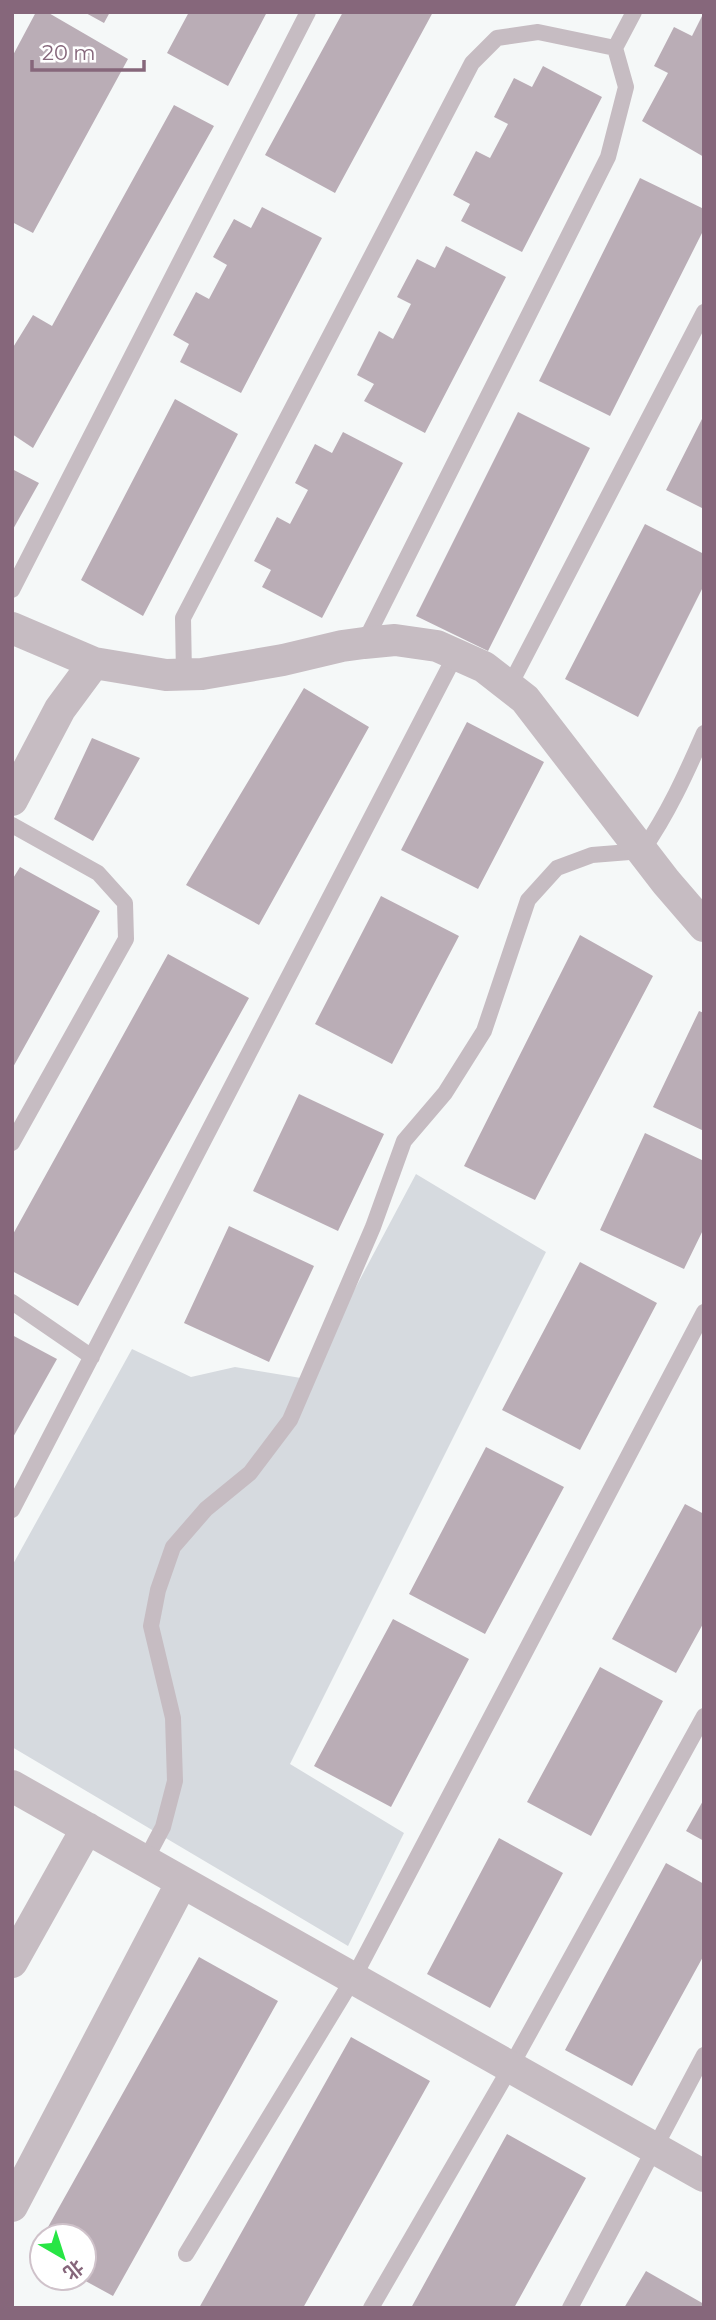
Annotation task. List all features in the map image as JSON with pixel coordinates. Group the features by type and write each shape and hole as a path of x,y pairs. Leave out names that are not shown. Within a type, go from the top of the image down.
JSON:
{"street":[{"path":"12,628 94,663 166,675 202,674 395,639 437,646 456,654 484,667 525,699 642,851 704,926"},
{"path":"12,800 60,709 94,663"},
{"path":"12,1786 704,2176"},
{"path":"12,1962 87,1828"},
{"path":"12,2206 182,1882"}],"lane":[{"path":"12,590 308,12"},
{"path":"364,643 608,157 626,87 615,48 635,12"},
{"path":"184,675 183,618 471,64 497,37 538,32 615,48"},
{"path":"509,687 704,312"},
{"path":"12,1510 456,654"},
{"path":"145,1861 163,1827 175,1781 173,1718 151,1626 158,1590 173,1548 206,1509 250,1473 290,1420 373,1227 404,1141 445,1093 484,1031 528,900 557,868 592,855 642,851 677,794 704,733"},
{"path":"12,825 98,873 125,903 126,939 12,1143"},
{"path":"12,1302 92,1357"},
{"path":"187,2254 353,1979 704,1312"},
{"path":"371,2308 510,2068 704,1716"},
{"path":"570,2308 704,2056"}],"shaded area":[{"path":"416,1174 546,1252 290,1764 404,1833 348,1946 12,1747 12,1566 132,1349 191,1377 235,1367 307,1379"}],"building":[{"path":"36,12 47,12 128,59 33,233 12,222 12,57"},
{"path":"84,12 110,12 104,23"},
{"path":"189,12 267,12 228,86 167,53"},
{"path":"343,12 433,12 335,193 265,155"},
{"path":"704,12 704,157 642,121 668,73 654,66 674,27 692,36"},
{"path":"543,66 602,97 522,252 461,221 470,204 453,195 476,151 490,158 508,124 494,117 514,78 532,87"},
{"path":"174,105 214,126 33,448 12,434 12,349 33,315 52,326"},
{"path":"640,178 704,209 704,229 610,416 539,381"},
{"path":"262,207 322,238 241,393 180,362 189,344 173,335 196,292 209,299 227,265 213,257 234,219 251,228"},
{"path":"446,246 506,277 425,433 364,401 374,384 357,375 379,331 393,339 411,304 397,297 417,259 435,268"},
{"path":"175,399 238,434 143,616 81,580"},
{"path":"518,412 590,448 488,651 416,616"},
{"path":"704,415 704,509 666,490"},
{"path":"343,432 403,463 322,618 262,587 271,570 254,561 277,517 290,524 308,490 295,483 315,444 332,453"},
{"path":"12,469 39,483 12,531"},
{"path":"645,524 704,554 704,585 638,717 565,679"},
{"path":"304,688 369,727 259,925 186,885"},
{"path":"467,722 544,762 478,889 401,850"},
{"path":"92,738 140,758 93,841 54,819"},
{"path":"20,867 100,911 12,1069 12,880"},
{"path":"381,896 459,936 392,1064 315,1024"},
{"path":"580,935 653,976 535,1200 464,1166"},
{"path":"168,954 249,998 78,1306 12,1271 12,1236"},
{"path":"699,1011 704,1013 704,1131 653,1107"},
{"path":"299,1094 384,1134 338,1231 253,1191"},
{"path":"645,1133 704,1161 704,1228 684,1269 600,1230"},
{"path":"229,1226 314,1266 269,1362 184,1323"},
{"path":"580,1262 657,1303 580,1450 502,1410"},
{"path":"12,1335 57,1359 12,1439"},
{"path":"486,1447 564,1487 485,1634 409,1594"},
{"path":"685,1504 704,1514 704,1622 676,1673 612,1639"},
{"path":"393,1619 469,1659 391,1807 314,1766"},
{"path":"600,1667 663,1701 591,1836 527,1802"},
{"path":"704,1799 704,1841 686,1831"},
{"path":"499,1838 563,1873 490,2008 427,1974"},
{"path":"666,1863 704,1884 704,1955 632,2086 565,2050"},
{"path":"199,1957 278,2001 113,2296 98,2288 98,2222 51,2222"},
{"path":"351,2037 430,2081 303,2308 199,2308"},
{"path":"507,2134 586,2178 514,2308 411,2308"},
{"path":"646,2271 704,2304 704,2308 624,2308"}]}
